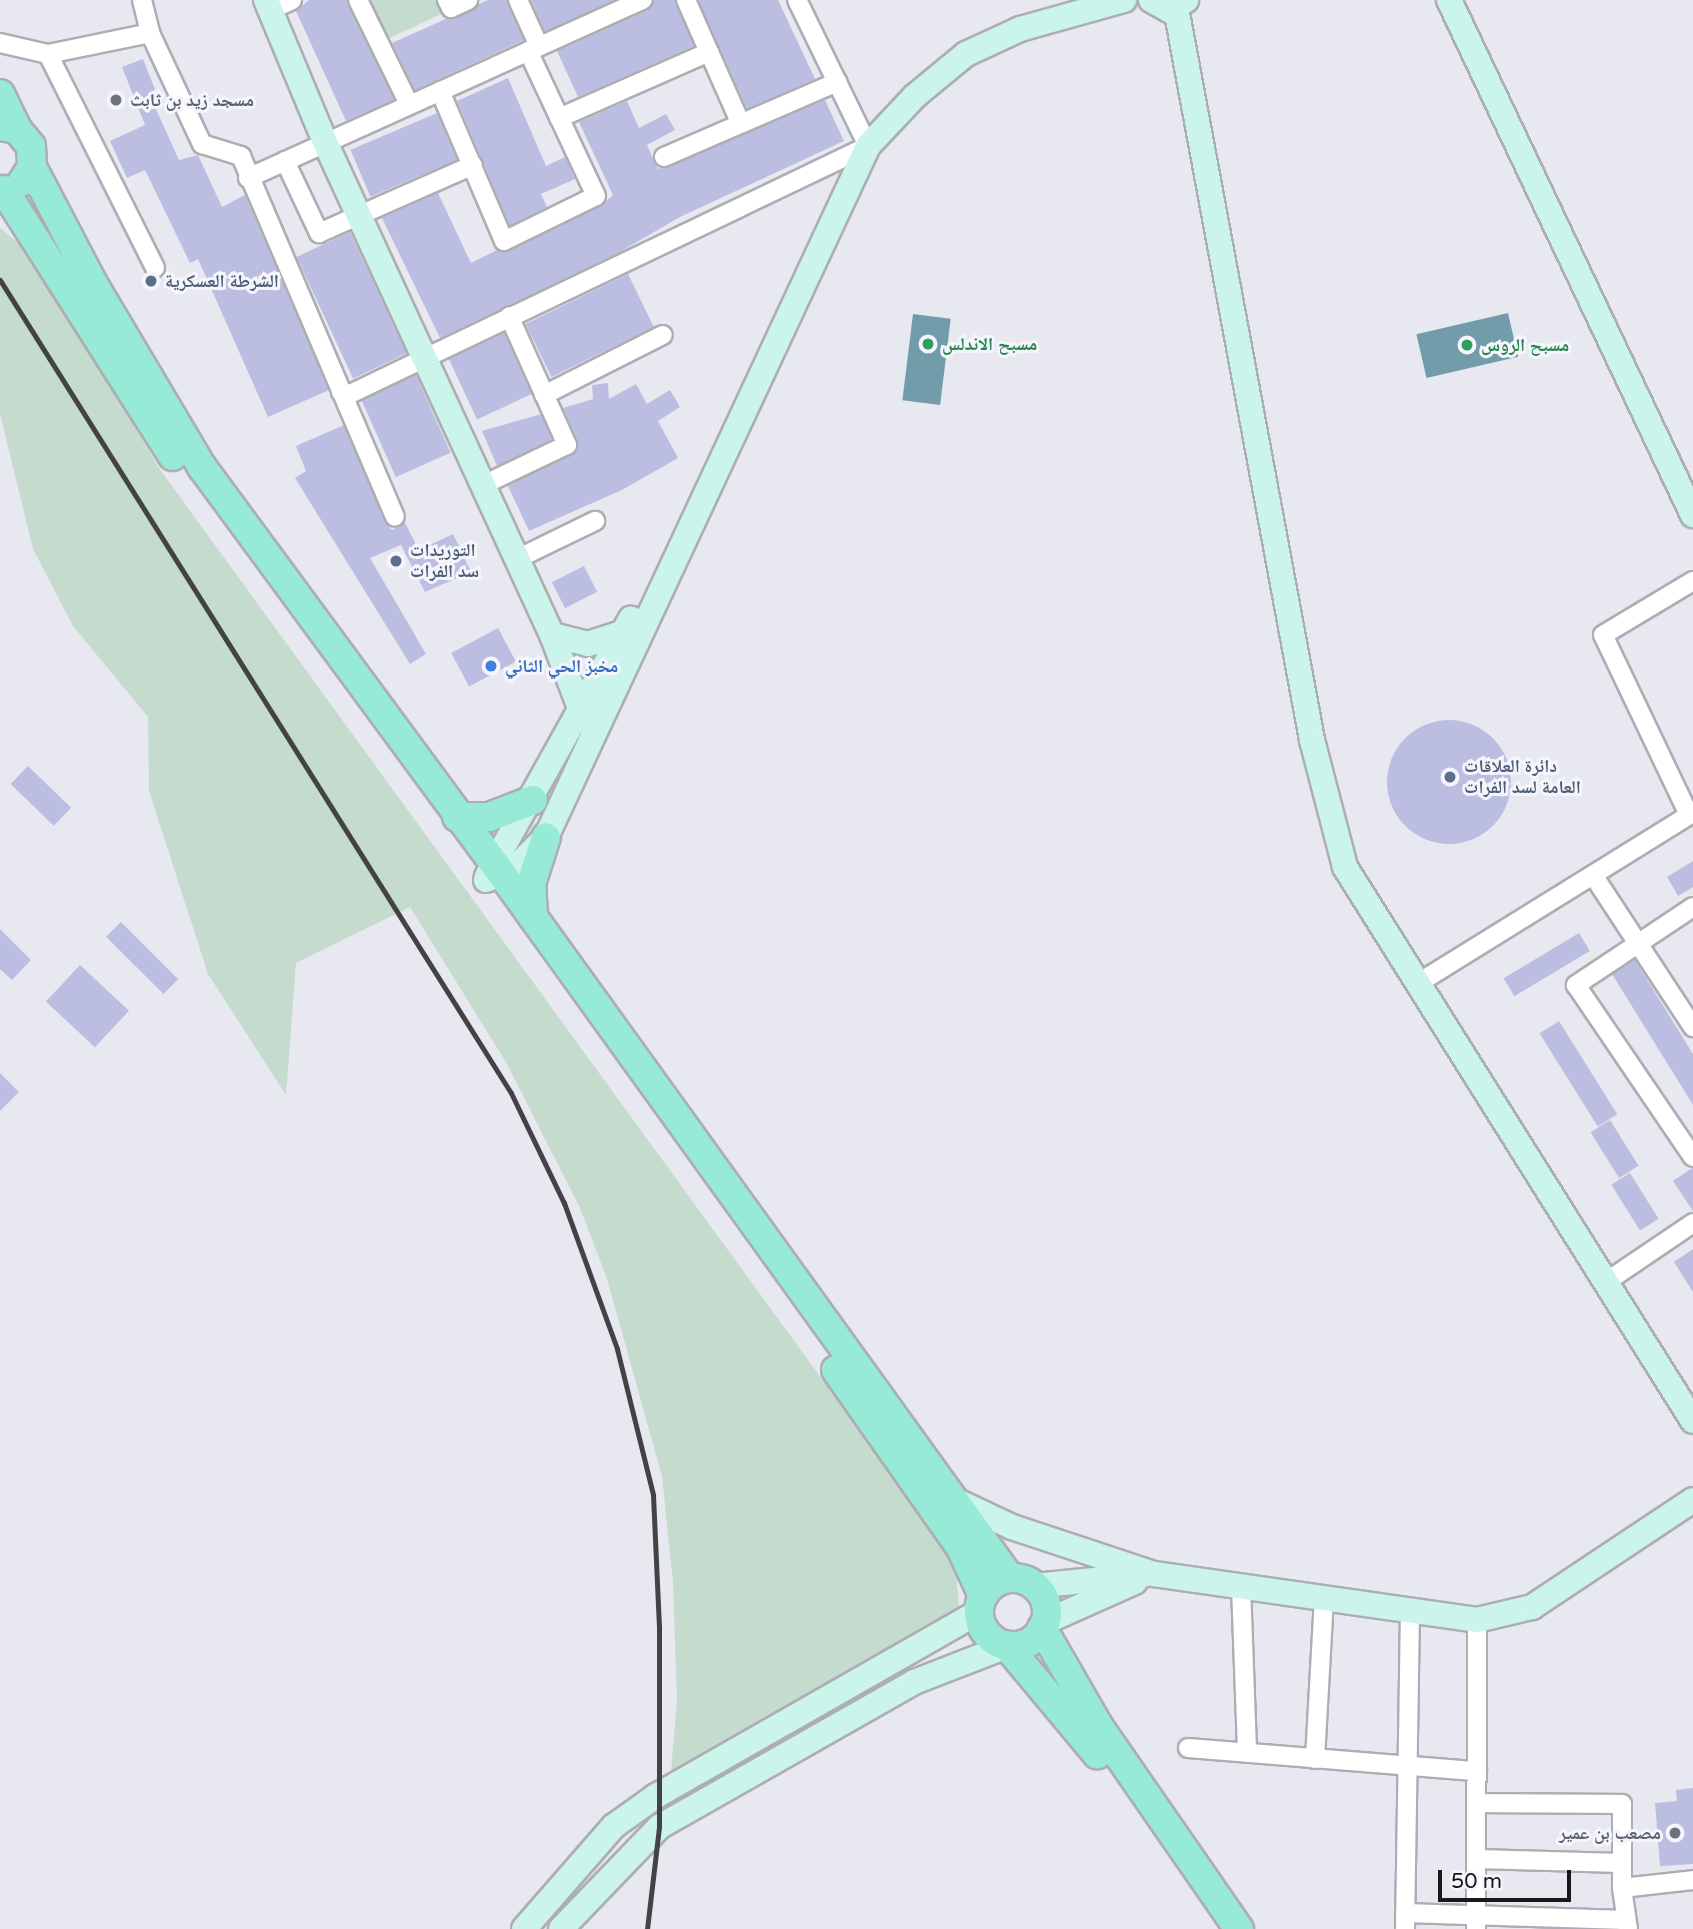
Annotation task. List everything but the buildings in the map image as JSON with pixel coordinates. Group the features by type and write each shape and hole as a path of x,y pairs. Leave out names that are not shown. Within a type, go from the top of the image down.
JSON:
{"main road":[{"path":"494,872 533,800 589,721 665,586 697,506 868,146 915,96 966,54 1020,29 1092,3 1124,0"},
{"path":"1151,0 1161,8 1181,4 1312,740 1345,867 1420,982 1693,1421"},
{"path":"1450,0 1693,514"},
{"path":"276,3 325,142 517,558 589,721"},
{"path":"0,94 8,128 31,146 32,167 92,282 202,467 457,817 930,1501 961,1548 981,1604 988,1636 1007,1646 1085,1736 1222,1929"},
{"path":"32,167 22,183 2,189 186,475 494,872 533,916 953,1499 1022,1582 1045,1602 1044,1625 1098,1727 1240,1929"},
{"path":"533,916 531,884 546,837 624,632 697,506"},
{"path":"552,635 588,644 624,632"},
{"path":"457,817 497,815 533,800"},
{"path":"494,872 528,857 546,837"},
{"path":"953,1499 1012,1527 1154,1574 1478,1620 1532,1607 1693,1500"},
{"path":"524,1929 614,1826 656,1796 981,1604 996,1582 1154,1574"},
{"path":"561,1929 659,1827 914,1682 1007,1646 1026,1643 1044,1625 1154,1574"}],"street":[{"path":"142,0 150,33 202,144 241,156 248,178 395,517"},
{"path":"358,0 409,104"},
{"path":"447,0 451,8 468,0"},
{"path":"440,91 504,241 596,196 559,118 519,0"},
{"path":"248,178 643,0"},
{"path":"685,0 740,122"},
{"path":"341,392 350,394 868,146 797,0"},
{"path":"0,43 48,54 150,33"},
{"path":"559,118 709,52"},
{"path":"48,54 155,268"},
{"path":"664,157 837,82"},
{"path":"285,161 320,233 472,165"},
{"path":"483,485 567,446 509,316"},
{"path":"544,395 663,335"},
{"path":"517,558 595,520"},
{"path":"1420,982 1691,814 1603,635 1693,581"},
{"path":"1593,874 1693,1027"},
{"path":"1693,907 1576,985 1693,1157"},
{"path":"1606,1282 1693,1223"},
{"path":"1241,1586 1247,1753"},
{"path":"1315,1759 1324,1598"},
{"path":"1410,1610 1405,1921 1627,1925 1622,1888 1622,1804 1477,1803"},
{"path":"1476,1922 1478,1620"},
{"path":"1188,1748 1477,1772"},
{"path":"1476,1859 1621,1863"},
{"path":"1622,1888 1693,1880"}],"green space":[{"path":"364,0 440,0 446,12 383,41"},
{"path":"0,228 33,255 161,471 955,1562 959,1607 671,1772 677,1700 673,1583 662,1476 607,1279 580,1208 507,1064 410,907 296,963 286,1095 208,974 149,791 148,717 73,626 33,549 0,414"}],"water":[{"name":"مسبح الروس","path":"1508,313 1518,357 1427,378 1416,334"},
{"path":"913,314 951,319 940,405 902,400"}],"railway":[{"path":"0,280 511,1093 564,1203 617,1349 653,1495 659,1627 659,1827 647,1929"}],"place":[{"name":"مسجد زيد بن ثابث","path":"116,100"},
{"name":"الشرطة العسكرية","path":"151,281"},
{"name":"مسبح الاندلس","path":"928,344"},
{"name":"مسبح الروس","path":"1467,345"},
{"name":"التوريدات سد الفرات","path":"396,561"},
{"name":"مخبز الحي الثاني","path":"491,666"},
{"name":"دائرة العلاقات العامة لسد الفرات","path":"1450,777"},
{"name":"مصعب بن عمير","path":"1675,1833"}]}
